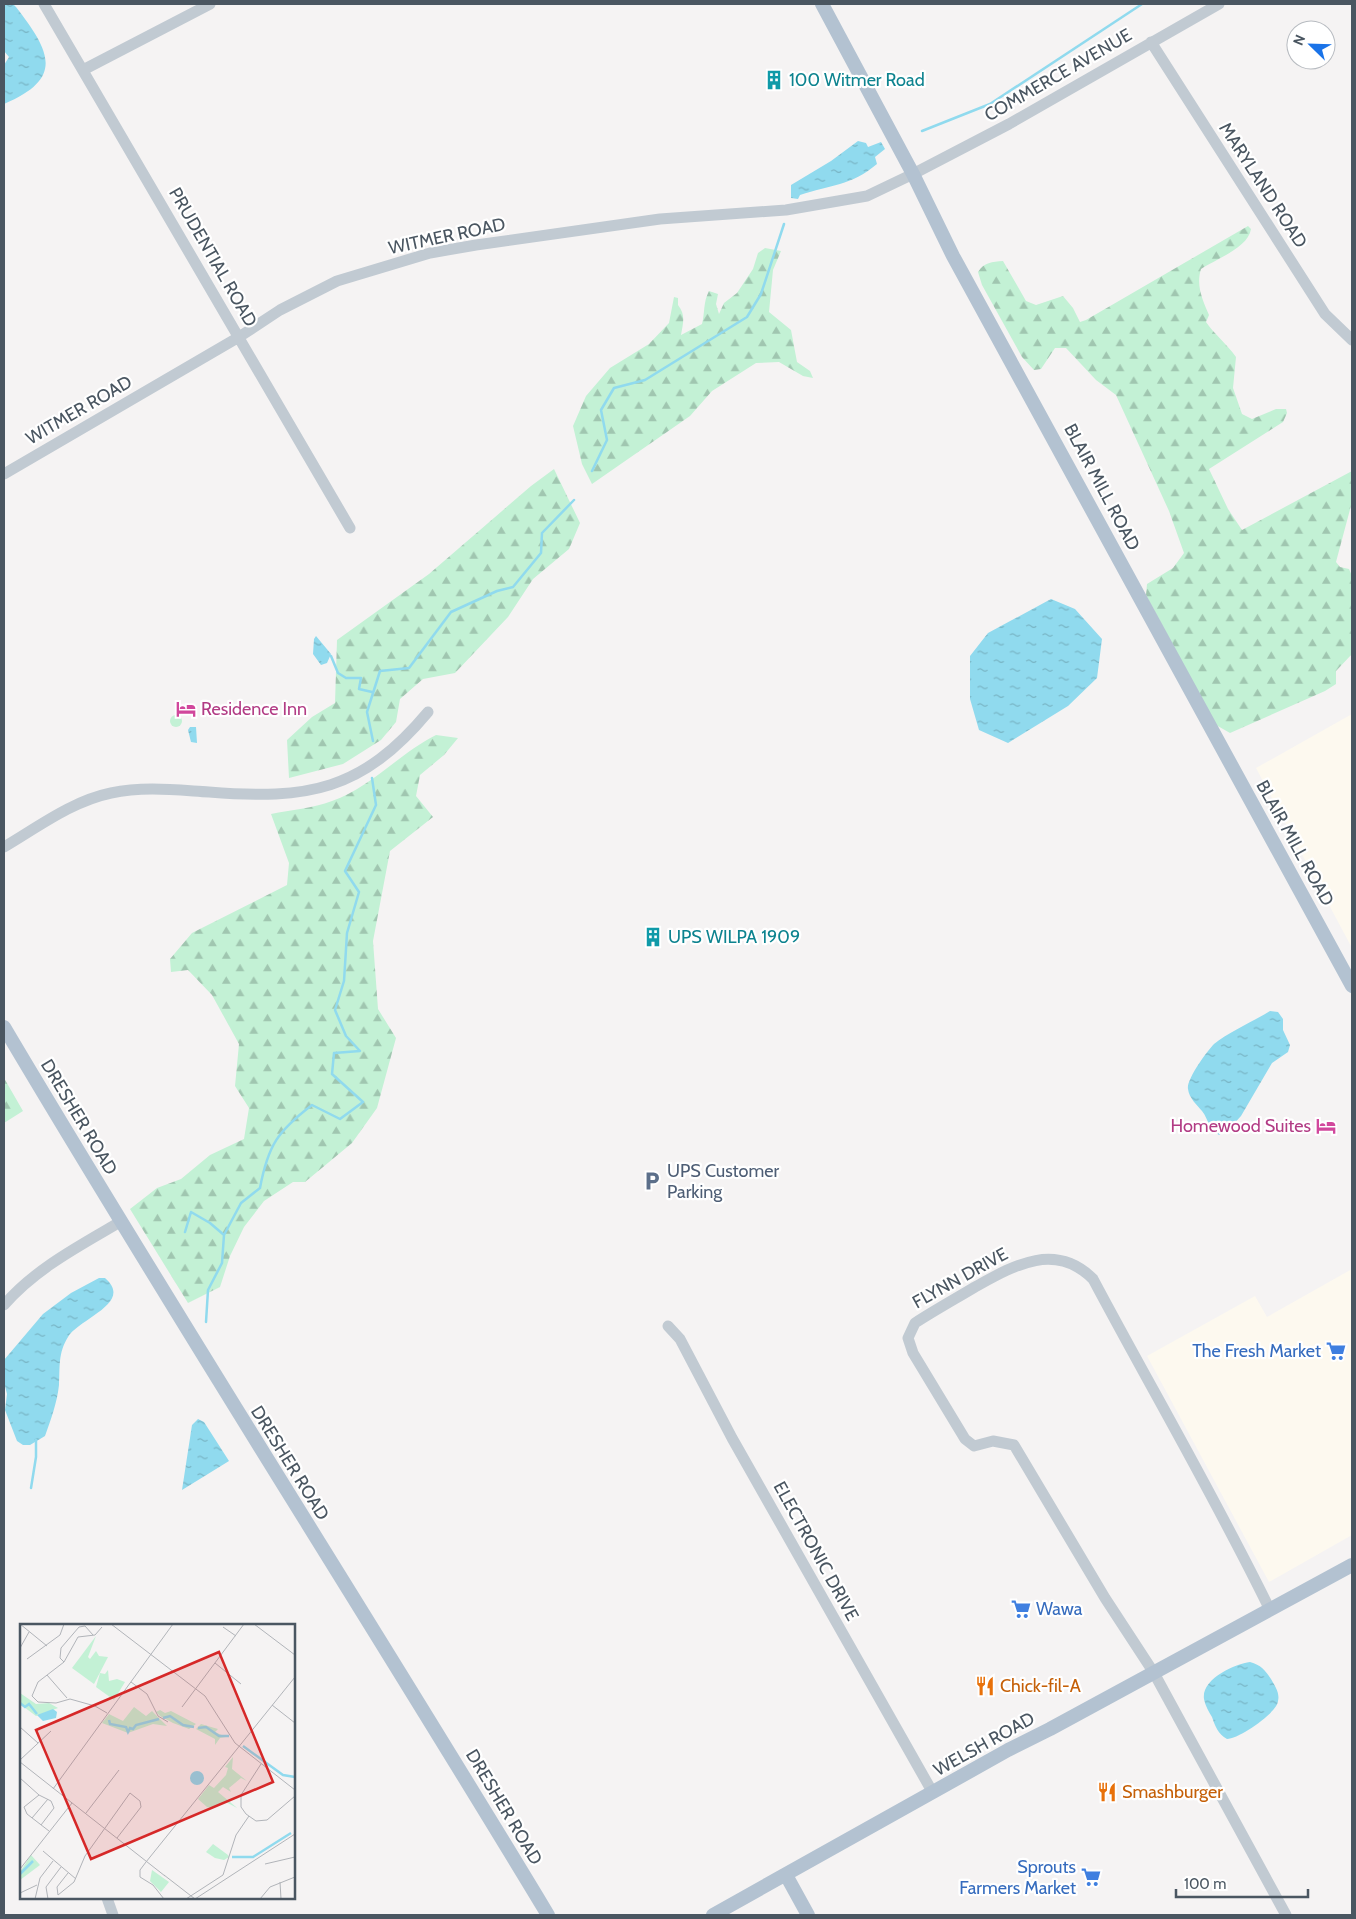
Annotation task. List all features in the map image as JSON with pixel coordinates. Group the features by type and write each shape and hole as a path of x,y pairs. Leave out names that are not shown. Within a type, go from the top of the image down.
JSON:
{"main road":[{"name":"BLAIR MILL ROAD","path":"822,4 913,174 954,256 1352,986"},
{"name":"DRESHER ROAD","path":"4,1028 120,1222 446,1746 548,1915"},
{"name":"WELSH ROAD","path":"713,1915 1008,1750 1352,1565"},
{"path":"786,1875 808,1915"}],"street":[{"name":"PRUDENTIAL ROAD","path":"44,4 350,528"},
{"path":"83,70 210,4"},
{"name":"COMMERCE AVENUE","path":"913,174 1009,124 1219,4"},
{"name":"MARYLAND ROAD","path":"1151,42 1325,314 1352,340"},
{"name":"WITMER ROAD","path":"4,474 240,337 280,310 337,281 430,253 660,219 786,210 867,196 913,174"},
{"path":"4,847 77,804 112,792 157,788 261,796 320,789 362,772 391,750 428,712"},
{"path":"4,1305 27,1282 68,1252 120,1222"},
{"name":"FLYNN DRIVE","path":"1154,1673 1106,1598 1014,1445 992,1441 974,1446 965,1439 913,1353 908,1338 915,1323 1002,1272 1028,1261 1056,1259 1086,1272 1093,1279 1235,1538 1270,1610"},
{"name":"ELECTRONIC DRIVE","path":"668,1326 680,1339 732,1438 933,1793"},
{"path":"1154,1673 1286,1915"},
{"path":"107,1899 113,1915"}],"shaded area":[{"path":"1352,714 1352,948 1256,768"},
{"path":"1352,1269 1352,1535 1269,1582 1147,1356 1255,1296 1267,1317"}],"green space":[{"path":"1248,226 1251,229 1249,236 1244,242 1201,269 1199,286 1209,315 1206,322 1236,357 1233,388 1242,414 1252,419 1276,409 1286,409 1287,413 1283,422 1209,469 1228,509 1242,530 1352,471 1352,502 1336,562 1340,567 1349,569 1352,576 1352,654 1336,671 1336,684 1325,691 1230,733 1216,725 1146,595 1147,584 1173,568 1184,553 1169,511 1116,395 1096,380 1066,348 1055,348 1041,369 1034,370 1022,357 982,285 978,272 986,264 1003,261 1026,301 1036,305 1063,296 1073,308 1080,322"},
{"path":"765,248 781,251 773,270 769,312 791,330 797,362 810,371 813,378 803,376 779,362 756,363 712,391 690,416 592,484 582,464 573,426 586,396 610,368 649,344 669,323 674,297 678,298 678,305 683,316 681,335 702,324 709,291 718,294 716,304 719,314 724,303 737,293 753,269 758,253"},
{"path":"554,469 580,523 569,549 533,579 508,617 455,673 423,679 400,699 396,722 381,740 343,764 289,778 287,740 312,717 335,703 337,640 429,574 531,486"},
{"path":"176,715 182,721 176,727 170,721"},
{"path":"436,735 458,738 444,755 420,775 416,796 433,817 390,851 373,941 378,1009 396,1038 377,1108 352,1143 305,1182 293,1182 264,1201 244,1227 230,1256 220,1287 188,1303 130,1209 157,1188 181,1179 210,1155 244,1139 249,1108 235,1086 239,1044 212,995 188,970 171,972 170,959 192,933 287,885 289,863 271,814 317,805 346,795"},
{"path":"4,1078 23,1111 4,1123"}],"water":[{"path":"4,4 13,4 28,22 43,50 46,62 44,73 37,84 24,94 4,104 4,65 9,57 4,51"},
{"path":"858,141 866,143 868,147 881,142 885,149 875,157 877,164 849,181 800,195 798,199 791,198 791,185 831,161"},
{"path":"1051,599 1075,609 1102,639 1097,678 1068,706 1008,743 979,730 970,699 970,656 988,633"},
{"path":"316,636 331,654 327,663 321,665 313,654"},
{"path":"190,727 196,727 197,743 191,742 188,730"},
{"path":"1270,1011 1278,1012 1283,1019 1283,1030 1290,1045 1288,1052 1272,1063 1241,1116 1231,1127 1219,1135 1213,1130 1190,1095 1188,1085 1190,1079 1214,1044"},
{"path":"99,1278 105,1278 112,1287 113,1295 109,1303 102,1310 74,1330 68,1337 61,1354 59,1385 54,1411 45,1436 30,1445 23,1445 17,1441 5,1410 7,1394 4,1382 4,1360 43,1314 71,1293"},
{"path":"198,1419 204,1422 229,1461 182,1490 192,1425"},
{"path":"1250,1662 1265,1670 1277,1690 1278,1701 1271,1712 1257,1725 1240,1735 1227,1739 1219,1732 1205,1704 1205,1692 1213,1679 1220,1674 1228,1669"}],"waterway":[{"path":"922,131 990,104 1142,4"},
{"path":"592,471 607,440 601,410 614,388 645,380 747,317 761,294 784,224"},
{"path":"373,741 367,712 380,671 409,668 451,612 497,591 513,587 541,553 542,533 574,500"},
{"path":"331,656 338,673 346,678 361,678 359,689 372,692"},
{"path":"185,1232 191,1212 210,1223 224,1235 241,1203 260,1188 263,1173 276,1140 300,1114 312,1105 340,1119 363,1102 332,1074 334,1053 360,1051 346,1036 335,1010 344,981 347,933 359,892 345,871 376,805 372,778"},
{"path":"206,1322 208,1290 222,1263 224,1235"},
{"path":"31,1488 36,1457 36,1440"}],"place":[{"name":"100 Witmer Road","path":"774,80"},
{"name":"Residence Inn","path":"186,709"},
{"name":"UPS WILPA 1909","path":"653,937"},
{"name":"Homewood Suites","path":"1326,1126"},
{"name":"UPS Customer Parking","path":"652,1181"},
{"name":"The Fresh Market","path":"1336,1351"},
{"name":"Wawa","path":"1021,1609"},
{"name":"Chick-fil-A","path":"985,1686"},
{"name":"Smashburger","path":"1107,1792"},
{"name":"Sprouts Farmers Market","path":"1091,1877"}]}
